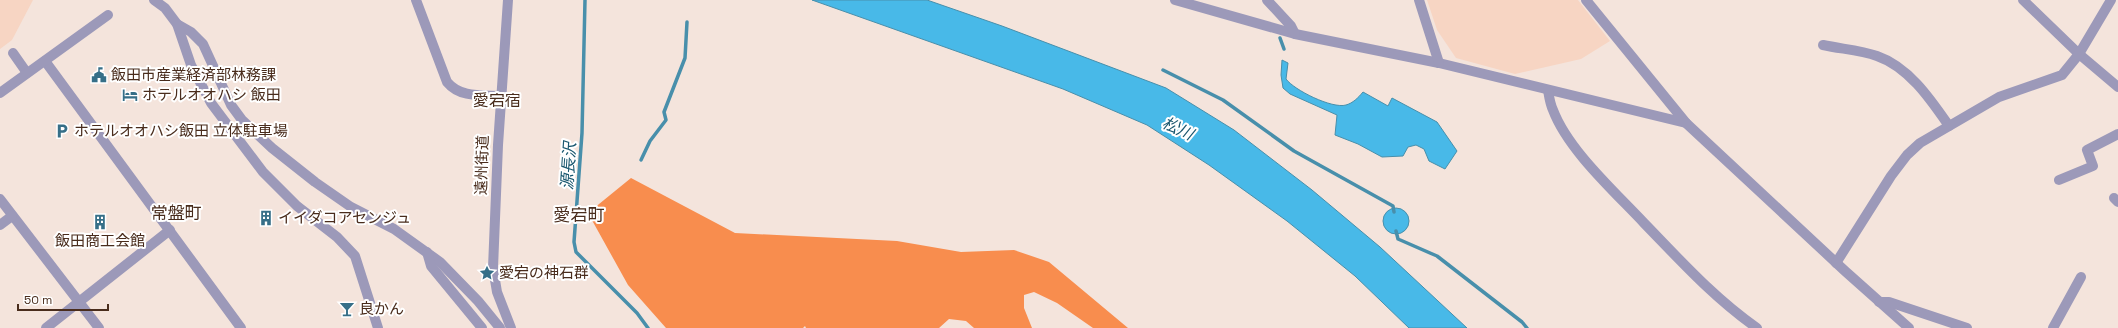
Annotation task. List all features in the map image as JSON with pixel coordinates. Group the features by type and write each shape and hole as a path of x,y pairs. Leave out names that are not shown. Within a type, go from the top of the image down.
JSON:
{"street":[{"path":"154,0 165,8 177,24 191,65 211,103 263,172 297,206 337,237 355,256 378,328"},
{"path":"416,0 447,82 451,87 465,94 500,96"},
{"name":"遠州街道","path":"508,0 500,96 493,268 497,292 510,328"},
{"path":"1175,0 1295,34 1439,63 1686,122"},
{"path":"1268,0 1291,26 1295,34"},
{"path":"1419,0 1439,63"},
{"path":"1586,0 1686,122 1836,263 1909,328"},
{"path":"2024,0 2079,54 2118,87"},
{"path":"1836,263 1891,176 1920,143 1999,97 2062,75 2079,54 2111,0"},
{"path":"0,93 108,15"},
{"path":"177,24 191,32 203,44 231,105 247,125 272,148 315,182 351,207 394,228 427,252 478,301 500,328"},
{"path":"1823,46 1868,54 1890,62 1926,94 1949,126"},
{"path":"13,53 27,73"},
{"path":"45,61 242,328"},
{"path":"1548,90 1553,111 1569,138 1590,165 1699,280 1720,300 1757,328"},
{"path":"2059,180 2093,166 2087,150 2118,134"},
{"path":"0,199 80,301 99,328"},
{"path":"0,225 12,216"},
{"path":"46,328 170,230"},
{"path":"427,252 431,266 482,328"},
{"path":"2053,328 2081,277"},
{"path":"1879,302 1889,302 1967,328"}],"shaded area":[{"path":"0,0 33,0 12,40 0,49"},
{"path":"1427,0 1578,0 1610,41 1581,59 1515,74 1456,58 1437,30"},
{"path":"631,178 735,233 897,241 961,252 1014,250 1049,262 1128,328 1093,328 1057,303 1034,292 1024,295 1024,308 1032,328 974,328 966,321 949,319 939,328 806,328 805,326 803,328 666,328 628,285 588,213"}],"water":[{"name":"松川","path":"812,0 927,0 1002,26 1166,88 1234,130 1312,190 1380,247 1467,328 1409,328 1355,276 1287,221 1209,165 1147,125 1063,89"},
{"path":"1282,60 1288,63 1286,79 1297,88 1314,98 1332,104 1346,105 1351,103 1363,92 1388,106 1392,98 1437,122 1457,151 1445,169 1429,161 1424,149 1416,145 1408,147 1403,156 1382,157 1358,144 1335,135 1337,115 1290,94 1283,88 1281,75"},
{"path":"1396,208 1405,212 1409,221 1405,230 1396,234 1387,230 1383,221 1387,212"}],"waterway":[{"name":"源長沢","path":"585,0 582,133 574,242 576,252 637,313 648,328"},
{"path":"641,160 650,141 666,120 664,112 685,58 687,22"},
{"path":"1280,38 1284,49"},
{"path":"1163,70 1223,100 1294,151 1393,206 1394,212"},
{"path":"1396,231 1398,239 1437,256 1522,322 1527,328"}],"place":[{"name":"飯田市産業経済部林務課","path":"99,75"},
{"name":"ホテルオオハシ 飯田","path":"130,95"},
{"name":"ホテルオオハシ飯田 立体駐車場","path":"62,131"},
{"name":"イイダコアセンジュ","path":"266,218"},
{"name":"飯田商工会館","path":"100,222"},
{"name":"愛宕の神石群","path":"487,273"},
{"name":"良かん","path":"347,309"}],"district":[{"name":"愛宕宿","path":"497,100"},
{"name":"常盤町","path":"176,213"},
{"name":"愛宕町","path":"579,215"}]}
